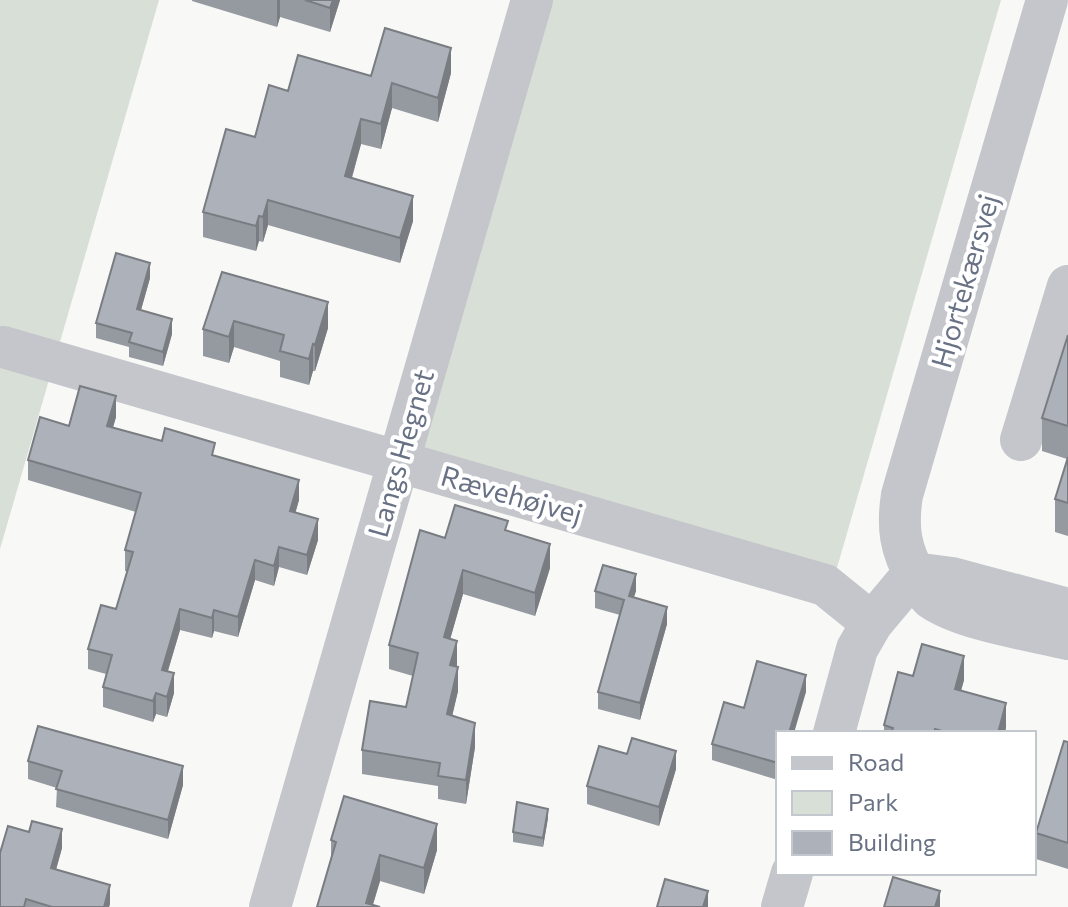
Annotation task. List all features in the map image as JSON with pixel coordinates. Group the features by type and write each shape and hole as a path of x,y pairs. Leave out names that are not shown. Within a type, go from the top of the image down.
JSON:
{"street":[{"name":"Langs Hegnet","path":"270,907 532,0"},
{"name":"Hjortekærsvej","path":"911,568 899,541 898,517 902,495 1051,46 1047,0"},
{"path":"1021,440 1068,286"},
{"name":"Rævehøjvej","path":"3,347 825,585 872,623"},
{"path":"911,568 1068,609"},
{"path":"835,731 857,649 911,568"},
{"path":"911,568 930,597 974,617 1068,639"},
{"path":"782,907 791,875"}],"green space":[{"path":"0,0 159,0 0,549"},
{"path":"546,0 1001,0 828,599 415,448"}],"building":[{"path":"305,0 333,0 330,8"},
{"path":"385,28 451,48 438,98 392,83 381,124 361,119 345,176 413,196 400,238 268,200 263,217 259,216 256,226 203,212 226,129 255,137 269,85 288,91 298,55 371,76"},
{"path":"116,253 150,263 137,309 172,319 163,352 129,342 132,333 96,323"},
{"path":"222,272 328,302 309,359 280,351 284,335 234,321 229,337 203,329"},
{"path":"1068,335 1068,426 1042,418"},
{"path":"80,386 116,396 107,426 162,441 165,428 215,443 212,455 299,480 290,511 318,519 307,555 279,547 274,566 255,560 238,617 214,610 212,618 180,609 162,670 174,673 167,697 156,693 153,701 103,687 112,655 88,649 101,605 116,609 133,552 125,550 141,493 28,460 40,417 69,426"},
{"path":"1068,457 1068,503 1055,499"},
{"path":"455,505 508,521 505,530 550,544 535,593 463,570 444,637 457,641 450,665 458,667 447,714 475,723 466,780 438,776 440,763 362,750 370,701 406,707 418,653 389,645 420,530 445,538"},
{"path":"603,565 636,574 629,596 667,607 640,703 598,692 624,600 595,591"},
{"path":"922,644 964,656 955,689 1006,703 999,731 892,731 893,728 884,725 898,672 913,676"},
{"path":"757,661 806,675 790,731 776,731 776,762 712,744 724,702 744,708"},
{"path":"38,726 183,766 168,820 56,789 62,771 28,761"},
{"path":"632,738 676,751 659,807 587,786 599,746 627,754"},
{"path":"1064,741 1068,742 1068,843 1036,833"},
{"path":"344,796 437,824 424,868 380,855 366,903 380,907 317,907 336,842 331,840"},
{"path":"517,802 548,809 543,838 513,832"},
{"path":"32,821 62,829 51,868 110,885 104,907 52,907 26,899 24,907 0,907 0,853 8,826 29,832"},
{"path":"893,877 940,891 935,907 884,907"},
{"path":"665,879 708,891 703,907 657,907"}]}
